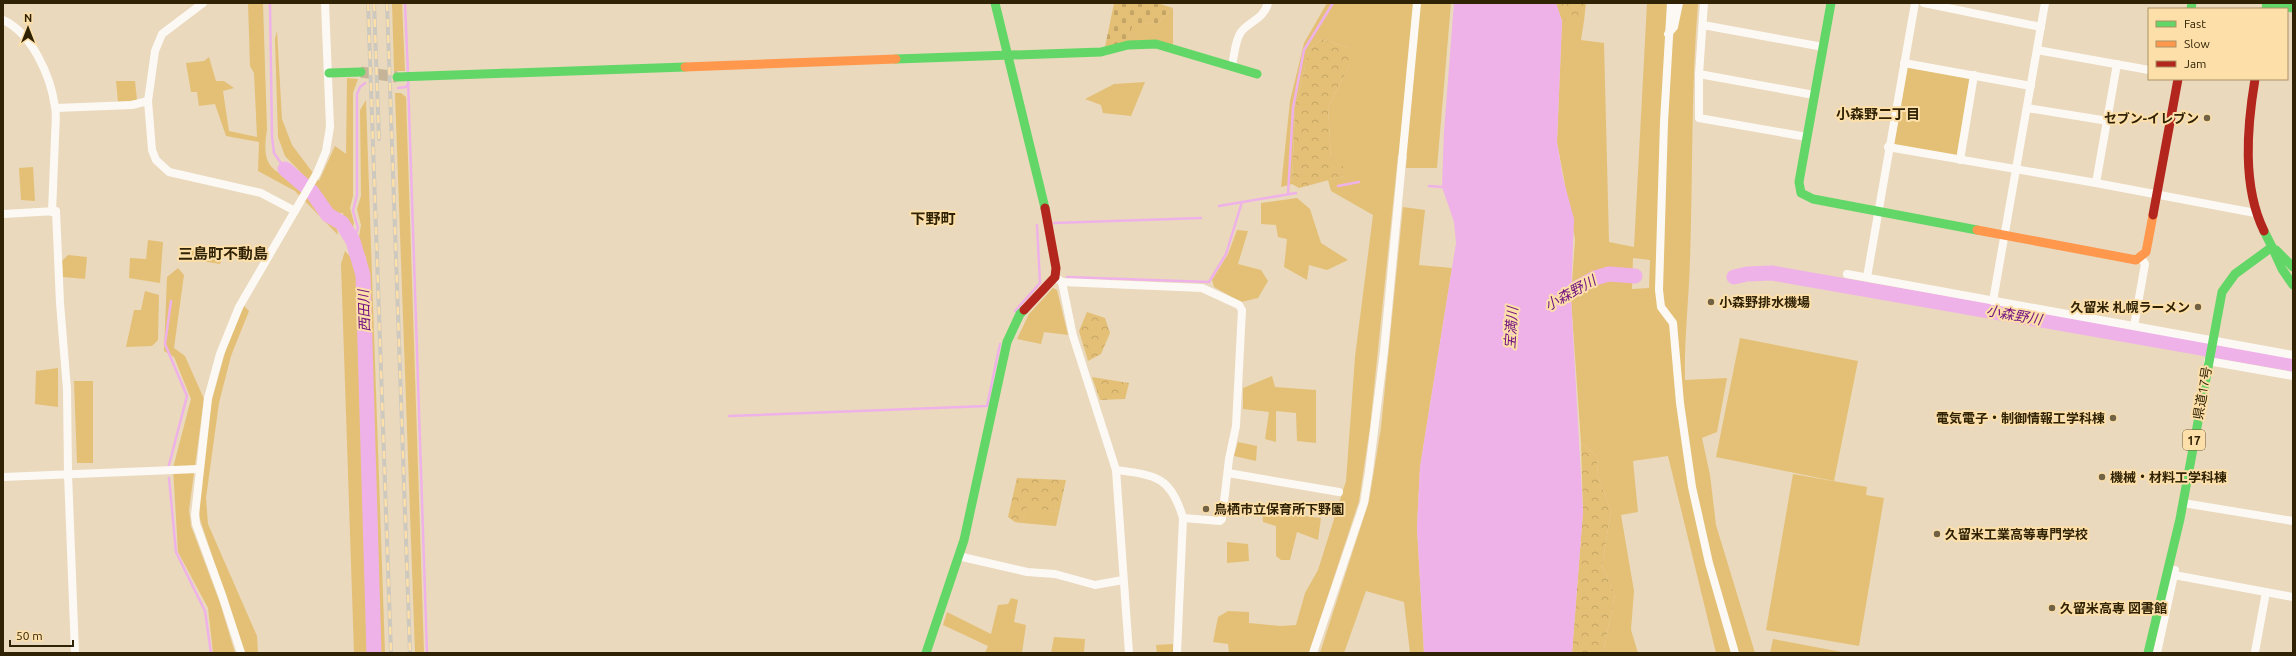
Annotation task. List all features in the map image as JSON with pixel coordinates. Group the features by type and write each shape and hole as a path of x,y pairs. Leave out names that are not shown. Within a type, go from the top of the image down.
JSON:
{"street":[{"path":"202,3 162,34 155,51 148,101 152,150 156,160 162,168 185,177 261,192 295,211"},
{"path":"241,653 196,524 194,505 198,469 208,398 220,354 239,307 317,173 329,140 329,73 326,3"},
{"path":"995,3 1048,222 1058,280 1073,336 1116,470 1129,653"},
{"path":"1232,66 1241,32 1258,19 1267,9 1268,3"},
{"path":"1313,653 1364,503 1384,351 1417,3"},
{"path":"1671,3 1668,34 1660,221 1661,307 1673,323 1680,404 1697,509 1709,563 1735,653"},
{"path":"1668,34 1674,27 1679,3"},
{"path":"1704,3 1699,74 1700,118 1807,137"},
{"path":"1831,3 1799,182 1801,193 1807,197 1877,212 2004,234 2136,260 2141,258 2146,252 2158,194 2178,80"},
{"path":"1867,277 1888,147 1915,3"},
{"path":"1924,3 2041,27"},
{"path":"1993,301 2045,3"},
{"path":"2266,3 2293,8"},
{"path":"3,20 20,31 37,53 51,87 56,108 52,212"},
{"path":"1703,25 1823,47"},
{"path":"400,77 1102,52 1128,45 1156,44 1256,74"},
{"path":"2037,50 2148,70"},
{"path":"1904,63 2030,86"},
{"path":"2096,183 2117,64"},
{"path":"329,73 361,72"},
{"path":"1699,74 1814,95"},
{"path":"1960,160 1974,75"},
{"path":"2255,80 2249,116 2249,161 2255,213 2282,269 2293,285"},
{"path":"56,108 132,105 148,101"},
{"path":"2027,108 2108,121"},
{"path":"1888,147 2158,194 2255,213"},
{"path":"3,214 56,211 60,303 67,389 68,474 75,653"},
{"path":"2272,247 2293,267"},
{"name":"県道17号","path":"2148,653 2173,549 2222,292 2235,274 2272,247"},
{"path":"2134,326 2145,264 2141,258"},
{"path":"1846,274 2293,355"},
{"path":"926,653 964,540 1008,342 1020,314 1058,280 1202,288 1239,305 1242,310 1236,426 1220,521 1183,518"},
{"path":"2208,361 2293,376"},
{"path":"3,477 198,469"},
{"path":"1116,470 1153,475 1170,489 1177,501 1183,518 1177,653"},
{"path":"1228,473 1339,492"},
{"path":"2182,503 2293,521"},
{"path":"2157,653 2174,575 2177,554 2173,549"},
{"path":"958,556 1027,572 1055,574 1095,585 1123,580"},
{"path":"2174,575 2293,597"},
{"path":"2255,652 2266,592"}],"green space":[{"path":"248,3 263,3 267,130 265,145 266,156 269,164 274,170 298,185 312,197 337,229 338,235 295,191 258,171 259,142 226,136 215,104 199,106 197,92 191,92 186,63 204,61 209,57 216,81 224,81 234,88 223,91 229,131 257,137 254,73 250,66"},
{"path":"392,3 402,3 405,71 394,71"},
{"path":"1114,3 1157,3 1173,8 1157,24 1133,23 1128,41 1105,47"},
{"path":"1327,3 1451,3 1437,168 1406,168 1407,156 1398,155 1370,427 1359,501 1309,653 1229,653 1228,644 1213,642 1218,617 1228,611 1249,612 1249,623 1281,626 1296,625 1305,593 1318,570 1346,481 1355,357 1373,215 1331,191 1328,180 1344,176 1331,159 1328,107 1349,66 1349,48 1322,39 1310,48 1295,106 1292,184 1281,187 1290,101 1304,43"},
{"path":"1556,3 1586,3 1584,21 1562,21"},
{"path":"1647,3 1698,3 1694,67 1690,259 1685,349 1685,380 1727,378 1717,432 1702,438 1710,475 1716,525 1755,653 1716,653 1668,456 1633,461 1638,512 1621,515 1634,591 1631,630 1638,653 1603,653 1615,595 1602,566 1611,511 1598,476 1597,456 1581,443 1571,298 1575,239 1557,142 1562,21 1584,21 1581,40 1604,43 1609,242 1634,247","holes":["1633,258 1650,260 1649,288 1632,289"]},
{"path":"1173,8 1173,45 1128,41 1132,22 1157,24"},
{"path":"277,31 282,119 292,145 319,181 335,146 346,154 347,78 358,79 353,93 353,196 350,208 354,223 352,230 345,223 343,213 331,213 316,188 285,156 278,137 275,39"},
{"path":"1322,39 1349,48 1349,66 1328,107 1331,158 1346,168 1344,176 1299,188 1292,184 1295,106 1310,48"},
{"path":"1905,65 1972,77 1959,156 1890,145"},
{"path":"116,81 135,81 137,100 118,102"},
{"path":"1145,82 1131,116 1103,113 1101,105 1085,99 1114,84"},
{"path":"395,93 401,93 406,97 424,653 415,653"},
{"path":"366,100 385,653 379,653 366,257 358,243 361,225 357,209 361,196 360,110"},
{"path":"33,167 35,201 21,200 19,168"},
{"path":"1297,198 1310,209 1321,243 1348,260 1327,270 1309,265 1307,280 1284,267 1287,239 1278,237 1276,225 1261,224 1261,203"},
{"path":"1403,207 1425,210 1419,265 1452,268 1420,467 1417,527 1424,653 1410,653 1404,602 1366,591 1344,653 1320,653 1369,501 1381,428"},
{"path":"1237,230 1248,231 1238,264 1261,270 1268,281 1258,298 1241,302 1214,287 1212,280 1228,254"},
{"path":"148,240 163,242 160,283 129,278 130,258 146,259"},
{"path":"190,249 224,253 220,264 188,259"},
{"path":"345,251 356,263 359,299 371,653 354,653 341,264"},
{"path":"68,255 87,257 85,279 63,277 62,261"},
{"path":"178,268 184,275 174,348 185,356 204,399 189,510 191,526 220,603 235,653 213,653 208,608 178,552 173,468 191,399 174,357 164,351 167,277"},
{"path":"1053,288 1057,290 1068,335 1044,332 1041,344 1017,339 1029,314"},
{"path":"145,291 159,295 158,340 152,346 126,347 134,310 141,310"},
{"path":"244,306 249,311 231,356 219,403 206,498 208,524 257,636 258,653 244,653 200,519 198,501 212,400 226,349"},
{"path":"1087,312 1105,318 1110,333 1101,354 1088,361 1079,331"},
{"path":"1740,338 1858,361 1834,481 1716,457"},
{"path":"58,368 58,407 35,404 36,371"},
{"path":"1272,376 1275,387 1316,390 1316,443 1297,441 1296,413 1276,411 1276,442 1265,439 1269,412 1243,409 1243,388"},
{"path":"1092,377 1129,383 1125,399 1100,400"},
{"path":"74,381 93,381 93,463 77,463"},
{"path":"1238,442 1257,446 1256,461 1234,456"},
{"path":"1581,443 1597,456 1598,476 1611,511 1602,566 1615,595 1603,653 1572,653 1583,512"},
{"path":"1793,474 1867,487 1866,495 1884,498 1859,646 1766,630"},
{"path":"1017,478 1066,480 1059,512 1027,507 1022,523 1015,522 1008,517"},
{"path":"1027,506 1059,512 1056,526 1022,523"},
{"path":"1262,511 1321,518 1318,540 1297,532 1290,560 1281,560 1276,556 1276,526 1263,522"},
{"path":"1227,542 1248,544 1249,561 1227,563"},
{"path":"1011,598 1018,600 1014,622 1026,625 1022,653 985,653 988,646 943,625 947,612 991,634 998,605 1008,604"},
{"path":"1054,637 1085,639 1084,653 1051,653"},
{"path":"1773,639 1847,653 1770,653"},
{"path":"1173,644 1173,653 1157,653 1156,645"}],"water":[{"name":"宝満川","path":"1454,3 1556,3 1562,21 1557,142 1563,178 1574,219 1571,298 1583,512 1572,653 1424,653 1417,527 1420,467 1456,243 1454,222 1442,187 1444,131"}],"waterway":[{"name":"西田川","path":"270,3 272,137 274,153 285,169"},
{"path":"405,3 408,74"},
{"path":"1288,194 1293,108 1304,50 1333,3"},
{"path":"408,79 427,653"},
{"path":"353,241 358,228 353,211 357,195 357,94 360,87 365,83"},
{"path":"398,88 406,87 408,84"},
{"name":"西田川","path":"285,169 312,192 328,215 342,223 353,241 363,275 374,653"},
{"path":"1338,186 1359,182"},
{"path":"1429,186 1442,187"},
{"path":"1219,206 1296,193"},
{"path":"1067,277 1209,282 1226,254 1242,202"},
{"path":"1054,223 1201,218"},
{"path":"1015,311 1040,283 1037,225"},
{"name":"小森野川","path":"1734,277 1747,274 1772,273 2293,364"},
{"name":"小森野川","path":"1554,300 1595,278 1609,274 1635,276"},
{"path":"169,465 187,396 165,344 171,301"},
{"path":"729,416 987,406 1000,344"},
{"path":"169,478 176,552 205,611 211,653"}],"tunnel":[{"path":"361,72 397,77"}],"railway":[{"path":"368,3 391,653"},
{"path":"374,3 379,139"},
{"path":"387,3 410,653"}],"traffic: fast":[{"path":"995,3 1045,208"},
{"path":"1831,3 1799,182 1801,193 1813,199 1977,230"},
{"path":"2191,8 2192,3"},
{"path":"2266,3 2293,8"},
{"path":"2266,8 2267,3"},
{"path":"896,59 1101,52 1128,45 1156,44 1257,74"},
{"path":"397,77 685,67"},
{"path":"329,73 361,72"},
{"path":"2148,653 2180,519 2222,292 2235,274 2272,247 2264,231"},
{"path":"2272,247 2282,269 2293,285"},
{"path":"2276,250 2293,267"},
{"path":"926,653 964,540 1007,342 1020,314 1024,310"}],"traffic: slow":[{"path":"685,67 896,59"},
{"path":"1977,230 2136,260 2146,252 2153,215"}],"traffic: jam":[{"path":"2153,215 2178,80"},
{"path":"2255,80 2250,117 2248,156 2249,176 2257,214 2264,231"},
{"path":"1024,310 1055,277 1056,268 1045,208"}],"place":[{"name":"セブン-イレブン","path":"2207,118"},
{"name":"小森野排水機場","path":"1711,302"},
{"name":"久留米 札幌ラーメン","path":"2198,307"},
{"name":"電気電子・制御情報工学科棟","path":"2113,418"},
{"name":"機械・材料工学科棟","path":"2102,477"},
{"name":"鳥栖市立保育所下野園","path":"1206,509"},
{"name":"久留米工業高等専門学校","path":"1937,534"},
{"name":"久留米高専 図書館","path":"2052,608"}],"district":[{"name":"小森野二丁目","path":"1878,114"},
{"name":"下野町","path":"933,218"},
{"name":"三島町不動島","path":"223,253"}]}
